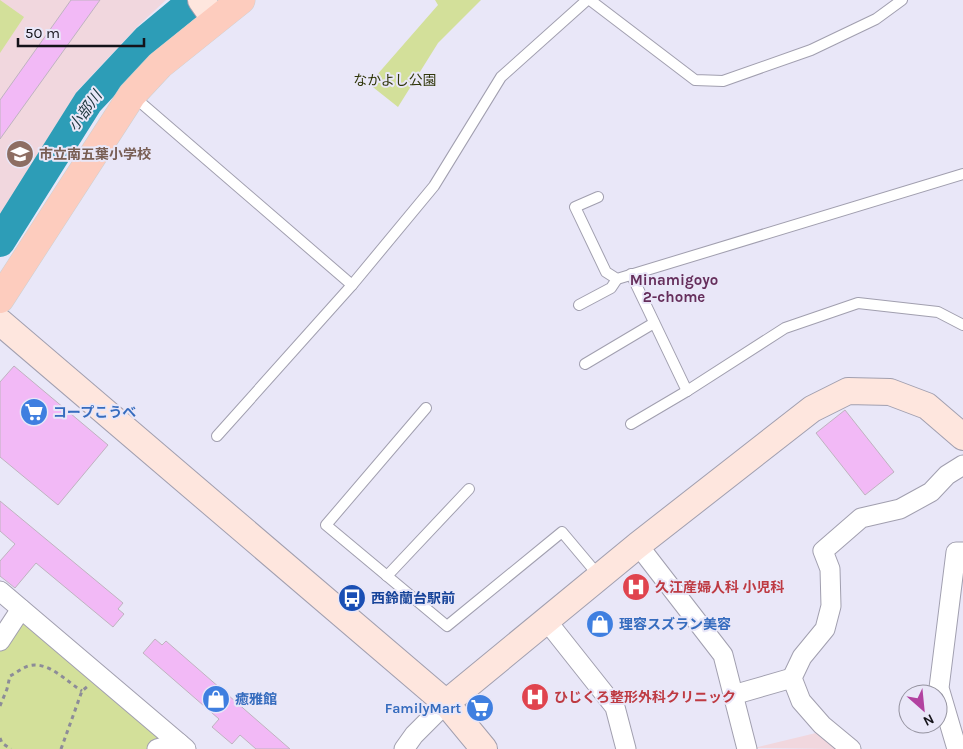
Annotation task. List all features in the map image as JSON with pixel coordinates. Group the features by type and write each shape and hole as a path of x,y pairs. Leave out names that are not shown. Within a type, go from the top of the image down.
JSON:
{"main road":[{"path":"0,299 132,95 208,10 241,0"}],"street":[{"path":"0,322 446,704 484,749"},
{"path":"404,749 414,735 446,704 546,620 638,545 812,409 848,391 890,392 927,406 963,436"},
{"path":"851,749 822,724 801,701 792,678 802,657 825,629 832,606 830,570 823,551 861,518 900,509 931,492 947,475 963,465"},
{"path":"638,545 723,656 747,749"},
{"path":"957,749 939,688 956,552 963,552"},
{"path":"0,591 182,746"},
{"path":"0,641 21,608"},
{"path":"546,620 615,707 626,749"},
{"path":"733,695 792,678"},
{"path":"157,749 182,746"}],"lane":[{"path":"217,436 352,285 434,186 501,77 588,0 695,80 723,81 811,50 876,19 902,0"},
{"path":"132,95 352,285"},
{"path":"578,306 611,288 617,279 631,274 963,174"},
{"path":"598,197 575,207 606,272 617,279"},
{"path":"631,274 687,391"},
{"path":"631,424 687,391 785,328 858,303 938,312 963,325"},
{"path":"585,364 654,323"},
{"path":"426,408 326,525 447,626 562,532 599,577"},
{"path":"387,576 469,489"}],"path":[{"path":"0,706 10,676 29,666 38,665 53,670 82,691"},
{"path":"61,749 82,691 100,676"},
{"path":"0,738 2,743 11,749"}],"shaded area":[{"name":"市立南五葉小学校","path":"0,0 166,0 140,24 78,90 0,218"},
{"path":"820,732 839,749 754,748"}],"green space":[{"path":"0,0 24,17 0,53"},
{"name":"なかよし公園","path":"435,0 481,0 438,43 398,107 369,84 438,5"},
{"path":"21,609 179,743 157,749 0,749 0,641"}],"building":[{"path":"71,0 100,0 0,139 0,100"},
{"name":"コープこうべ","path":"14,366 108,445 58,505 0,457 0,382"},
{"path":"845,410 894,472 865,495 816,433"},
{"path":"0,501 123,603 118,609 124,614 113,627 36,563 15,588 0,576 0,561 15,544 0,531"},
{"path":"155,639 162,645 166,641 290,749 256,749 240,735 232,744 212,727 219,719 143,653"}],"waterway":[{"name":"小部川","path":"0,242 88,102 147,39 194,0"}],"place":[{"name":"市立南五葉小学校","path":"20,154"},
{"name":"コープこうべ","path":"34,412"},
{"name":"久江産婦人科 小児科","path":"636,587"},
{"name":"西鈴蘭台駅前","path":"352,598"},
{"name":"理容スズラン美容","path":"600,624"},
{"name":"ひじくろ整形外科クリニック","path":"535,697"},
{"name":"癒雅館","path":"216,699"},
{"name":"FamilyMart","path":"480,708"}],"district":[{"name":"Minamigoyo 2-chome","path":"674,288"}]}
